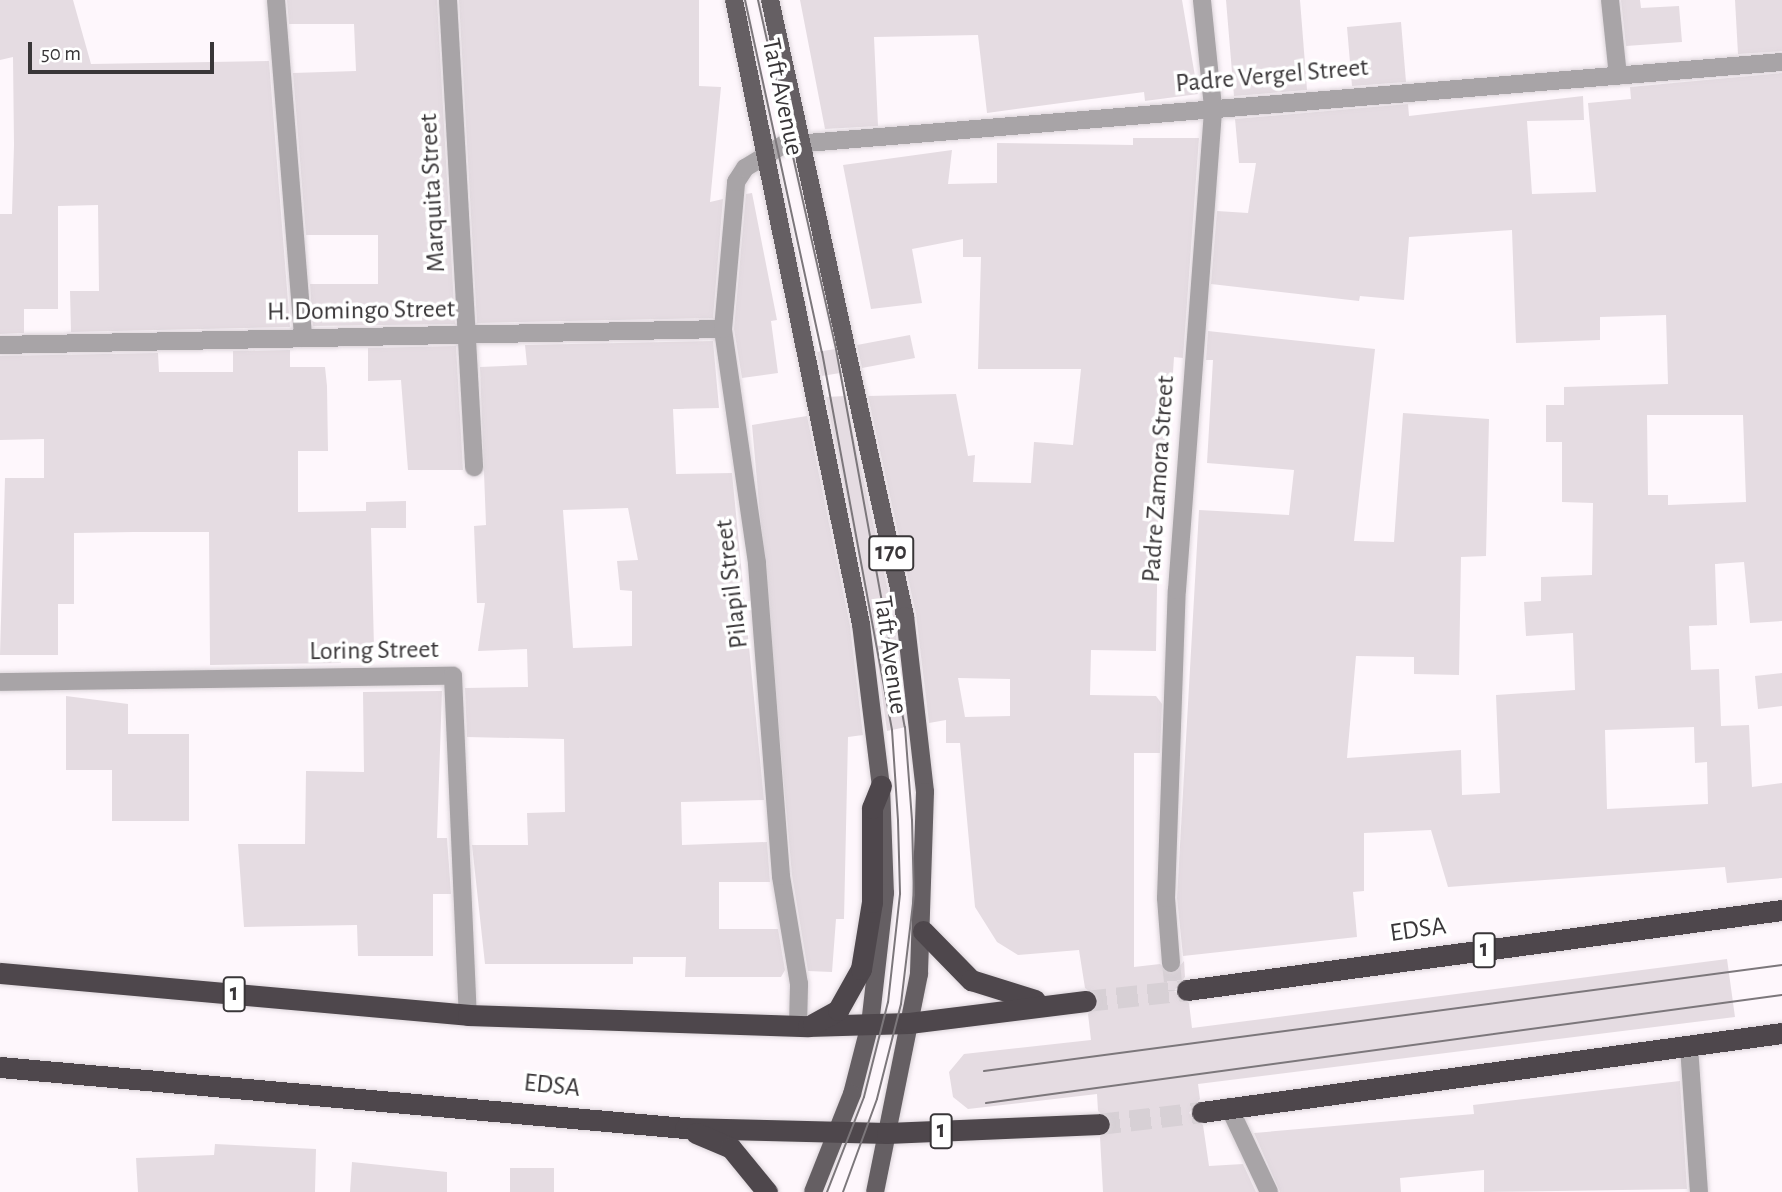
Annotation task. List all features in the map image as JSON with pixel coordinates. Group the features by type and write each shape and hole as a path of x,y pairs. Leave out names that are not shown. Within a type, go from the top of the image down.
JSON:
{"highway":[{"path":"803,1026 838,1010 861,969 872,902 872,808 881,786"},
{"name":"EDSA","path":"1187,990 1782,910"},
{"name":"1","path":"0,973 468,1014 803,1026 909,1023 1086,1001 998,993 955,968 923,931"},
{"path":"1202,1112 1782,1033"},
{"name":"EDSA","path":"0,1067 685,1128 887,1133 1099,1124"},
{"path":"685,1128 731,1148 767,1192"}],"main road":[{"name":"Taft Avenue","path":"734,0 768,150 861,624 881,786 885,893 870,1024 838,1133 813,1192"},
{"name":"Taft Avenue","path":"770,0 905,616 925,792 923,931 909,1023 875,1192"}],"street":[{"path":"276,0 303,338"},
{"name":"Marquita Street","path":"449,0 474,467"},
{"name":"Padre Zamora Street","path":"1171,963 1166,898 1177,590 1213,107 1202,0"},
{"path":"1611,0 1618,76"},
{"name":"Padre Vergel Street","path":"768,150 800,143 1213,107 1782,62"},
{"name":"Pilapil Street","path":"768,150 736,183 723,329 757,563 781,876 799,984 803,1026"},
{"name":"H. Domingo Street","path":"0,345 723,329"},
{"name":"Loring Street","path":"0,682 453,676 468,1014"},
{"path":"1689,1046 1699,1192"},
{"path":"1229,1107 1269,1192"}],"building":[{"path":"0,0 73,0 91,64 269,61 290,327 71,332 70,291 99,291 98,205 58,206 58,309 24,309 24,333 0,334 0,214 12,214 14,145 13,57 0,60"},
{"path":"287,0 437,0 455,324 313,326 310,284 378,284 378,235 306,235 293,73 356,71 354,24 289,24"},
{"path":"459,0 699,0 699,86 721,87 710,202 723,199 713,318 477,323"},
{"path":"800,0 1182,0 1198,94 1145,101 1144,92 987,113 978,35 874,37 878,126 825,129"},
{"path":"1226,0 1300,0 1307,90 1234,96"},
{"path":"1621,0 1640,0 1641,8 1679,6 1682,42 1626,46"},
{"path":"1735,0 1782,0 1782,51 1738,54"},
{"path":"1401,22 1406,82 1352,86 1347,27"},
{"path":"1782,73 1782,621 1750,623 1744,562 1715,564 1717,625 1689,626 1691,670 1719,669 1721,726 1749,725 1752,787 1782,783 1782,878 1727,883 1725,867 1448,887 1431,830 1364,833 1364,891 1353,892 1357,937 1183,956 1177,898 1199,510 1289,515 1294,470 1207,463 1213,360 1206,360 1208,331 1375,349 1354,541 1394,542 1403,413 1489,419 1486,556 1461,557 1459,675 1414,674 1414,657 1356,656 1347,758 1461,750 1462,795 1500,793 1496,695 1575,690 1573,633 1526,636 1524,602 1541,601 1541,577 1592,575 1593,503 1562,502 1562,442 1546,442 1546,405 1564,405 1564,387 1668,384 1666,315 1600,317 1600,340 1516,343 1512,230 1409,237 1404,300 1360,296 1359,301 1211,284 1217,211 1248,213 1256,163 1239,163 1235,119 1408,104 1409,116 1583,96 1584,120 1527,121 1532,194 1596,192 1588,103 1631,99 1630,87","holes":["1647,415 1743,415 1746,502 1668,505 1668,495 1648,495","1694,727 1695,763 1707,762 1708,804 1607,809 1605,730"]},
{"path":"1133,138 1199,138 1183,358 1174,357 1167,465 1159,465 1156,651 1091,650 1090,695 1156,696 1162,704 1160,753 1134,753 1134,967 1160,964 1173,974 1184,961 1185,977 1174,991 1189,1003 1192,1028 1727,959 1735,1017 1198,1084 1200,1099 1189,1113 1203,1125 1209,1166 1243,1164 1256,1192 1103,1192 1100,1137 1112,1123 1098,1111 1097,1094 968,1109 953,1097 949,1072 964,1054 1091,1040 1088,1014 1099,999 1085,988 1079,950 1018,955 997,942 975,907 960,743 946,743 946,720 929,723 916,614 868,396 956,394 968,456 975,455 973,482 1031,483 1034,442 1073,445 1081,369 978,369 981,257 963,257 963,239 912,249 922,303 871,309 843,165 952,150 948,184 997,183 997,143 1133,145","holes":["958,678 1010,679 1010,716 965,717"]},
{"path":"752,193 777,320 771,321 778,373 742,378 734,329 746,194"},
{"path":"910,335 915,358 862,368 857,345"},
{"path":"713,341 719,408 673,409 676,474 732,473 764,800 681,802 682,845 767,842 770,882 719,882 719,929 778,929 785,970 781,977 685,977 686,957 633,957 633,964 485,964 472,845 528,845 527,813 565,812 564,739 467,737 465,688 528,687 527,649 478,651 485,603 477,603 474,526 486,525 480,367 527,365 525,345","holes":["628,508 638,560 617,561 620,590 632,591 632,646 573,648 563,510"]},
{"path":"456,346 463,470 408,470 401,380 368,381 368,348"},
{"path":"835,349 840,373 822,376 817,352"},
{"path":"290,350 290,367 325,367 327,386 328,451 298,451 298,512 366,511 366,502 406,501 406,528 371,528 374,648 341,649 341,663 210,665 209,532 74,533 74,604 58,604 58,655 0,655 5,478 44,478 44,439 0,440 0,356 158,353 159,372 233,372 233,351"},
{"path":"845,396 894,618 906,727 887,731 872,622 826,397"},
{"path":"807,416 850,626 863,735 848,737 844,919 836,919 832,972 808,971 792,875 752,425"},
{"path":"1782,673 1782,706 1758,709 1755,676"},
{"path":"442,691 437,838 447,838 451,894 433,894 433,956 358,956 357,925 244,927 238,844 305,844 306,771 364,772 363,692"},
{"path":"66,696 128,704 128,734 189,734 189,821 112,821 112,770 66,770"},
{"path":"1680,1081 1687,1189 1484,1192 1484,1170 1400,1178 1401,1192 1280,1192 1254,1133 1474,1114 1473,1105"},
{"path":"215,1144 316,1149 315,1192 138,1192 136,1158 214,1155"},
{"path":"352,1162 447,1172 447,1192 350,1192"},
{"path":"510,1168 554,1168 554,1192 510,1192"}],"tunnel":[{"path":"1171,963 1174,991"},
{"path":"1086,1001 1187,990"},
{"path":"1099,1124 1202,1112"}],"tram line":[{"path":"745,0 822,352 892,730 900,894 888,1002 864,1097 827,1192"},
{"path":"758,0 836,349 905,727 912,820 914,895 901,1004 877,1099 843,1192"},
{"path":"984,1071 1782,965"},
{"path":"986,1103 1782,995"}]}
